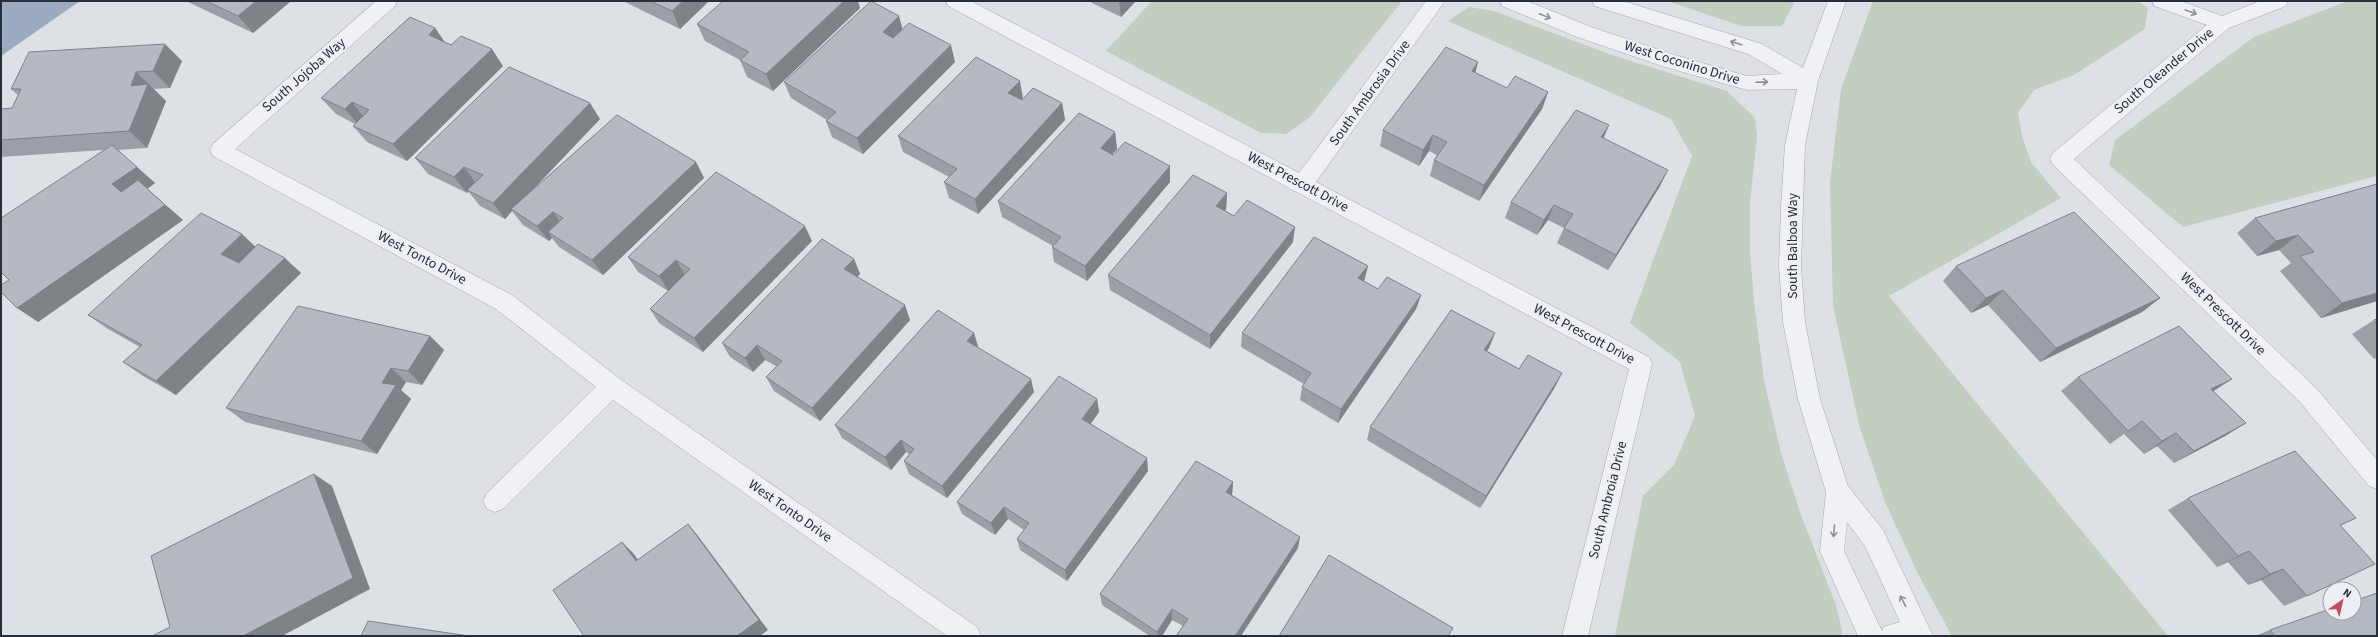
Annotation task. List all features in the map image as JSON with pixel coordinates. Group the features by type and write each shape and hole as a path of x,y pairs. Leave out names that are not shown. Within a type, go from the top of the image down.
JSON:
{"street":[{"name":"South Jojoba Way","path":"220,150 388,1"},
{"name":"West Prescott Drive","path":"955,1 1641,364"},
{"name":"South Ambrosia Drive","path":"1303,184 1436,1"},
{"name":"West Coconino Drive","path":"1508,1 1584,32 1672,62 1747,83 1808,80"},
{"path":"1601,1 1755,49 1808,80"},
{"name":"South Balboa Way","path":"1837,1 1808,80 1795,145 1791,207 1790,266 1794,322 1809,399 1838,492 1874,538 1919,633"},
{"path":"2161,1 2222,24"},
{"path":"2204,1 2222,24"},
{"name":"South Oleander Drive","path":"2060,159 2222,24 2279,1"},
{"name":"West Tonto Drive","path":"220,150 504,302 612,386 968,636"},
{"name":"West Prescott Drive","path":"2060,159 2308,395 2377,478"},
{"name":"South Ambroia Drive","path":"1575,636 1641,364"},
{"path":"495,501 612,386"},
{"name":"South Balboa Way","path":"1838,492 1832,551 1871,636"},
{"path":"1892,636 1919,633"}],"green space":[{"path":"1152,1 1402,1 1309,118 1286,134 1261,133 1106,51"},
{"path":"1667,1 1795,1 1782,26 1741,26"},
{"path":"1873,1 2137,1 2148,8 2145,29 2074,75 2034,90 2018,113 2022,136 2031,162 2061,198 1889,296 2168,636 1952,636 1918,574 1885,502 1859,425 1833,305 1830,182 1841,89"},
{"path":"2348,1 2377,1 2377,176 2183,227 2109,165 2115,140 2254,37"},
{"path":"1469,7 1494,11 1615,56 1727,91 1755,118 1757,136 1750,204 1750,251 1754,301 1764,380 1781,453 1801,515 1836,605 1842,631 1841,636 1615,636 1643,496 1674,465 1695,416 1680,362 1630,323 1692,156 1671,119 1448,21"}],"water":[{"path":"1,1 80,1 1,56"}],"building":[{"path":"206,1 256,1 238,16"},
{"path":"650,1 683,1 672,11"},
{"path":"723,1 844,1 766,74 740,60 749,52 697,24"},
{"path":"871,1 899,16 883,32 893,38 909,23 951,45 857,138 826,121 836,112 784,82"},
{"path":"410,17 435,28 429,35 451,45 461,36 492,49 393,144 353,126 369,110 352,102 345,109 321,98"},
{"path":"165,44 153,71 136,72 131,86 148,84 129,131 1,140 1,109 12,108 21,89 11,89 29,52"},
{"path":"1446,47 1478,62 1472,71 1507,88 1515,76 1548,92 1484,185 1434,160 1447,142 1433,135 1423,150 1383,130"},
{"path":"976,57 1020,81 1008,93 1022,100 1033,88 1062,103 975,199 944,182 957,169 898,136"},
{"path":"509,67 590,103 493,203 467,190 483,175 464,167 454,177 415,158"},
{"path":"1576,110 1609,125 1601,137 1668,170 1616,255 1564,228 1573,214 1554,205 1544,220 1511,202"},
{"path":"1079,113 1115,132 1101,148 1113,155 1125,142 1170,166 1085,266 1052,247 1061,237 998,201"},
{"path":"617,115 696,162 592,260 548,232 563,218 553,212 537,226 511,209"},
{"path":"112,145 137,167 112,184 121,192 138,180 165,205 17,308 1,292 1,285 9,280 1,272 1,218"},
{"path":"716,172 805,226 694,338 650,309 690,269 676,260 659,276 628,257"},
{"path":"1193,175 1227,193 1216,206 1234,216 1247,200 1295,227 1210,335 1108,275"},
{"path":"2377,184 2377,293 2342,303 2300,256 2314,252 2298,235 2276,241 2255,218"},
{"path":"2074,212 2160,298 2056,348 2003,290 1986,298 1956,266"},
{"path":"201,213 242,234 221,254 239,263 258,244 285,258 156,381 123,362 142,345 88,315"},
{"path":"1314,237 1368,266 1358,278 1378,289 1387,277 1421,295 1341,409 1302,387 1311,373 1242,333"},
{"path":"822,239 854,259 844,269 905,305 812,408 766,377 782,361 757,345 745,358 722,343"},
{"path":"298,306 430,336 408,371 391,368 382,383 396,385 361,441 226,408"},
{"path":"938,310 974,333 967,341 1031,379 942,486 904,461 914,449 901,440 885,457 835,425"},
{"path":"1451,310 1495,333 1484,350 1519,369 1528,355 1562,373 1486,496 1370,427"},
{"path":"2179,326 2232,379 2211,389 2246,423 2194,451 2176,433 2162,441 2142,421 2128,431 2078,377"},
{"path":"1059,376 1097,399 1082,419 1147,458 1065,570 1017,539 1029,523 1004,507 991,523 957,502"},
{"path":"2295,451 2356,518 2340,525 2375,564 2339,581 2322,581 2322,589 2307,596 2283,569 2270,574 2249,551 2238,556 2188,498"},
{"path":"1196,461 1233,482 1226,492 1300,537 1235,636 1176,636 1188,619 1172,609 1157,632 1100,594"},
{"path":"314,474 353,578 243,636 152,636 170,627 151,556"},
{"path":"688,524 759,620 737,636 584,636 553,590 622,542 636,561"},
{"path":"1329,555 1453,628 1448,636 1279,636"},
{"path":"2377,593 2377,636 2275,636 2270,630 2322,612 2322,621 2362,621 2362,598"},
{"path":"368,621 469,636 361,636"}]}
